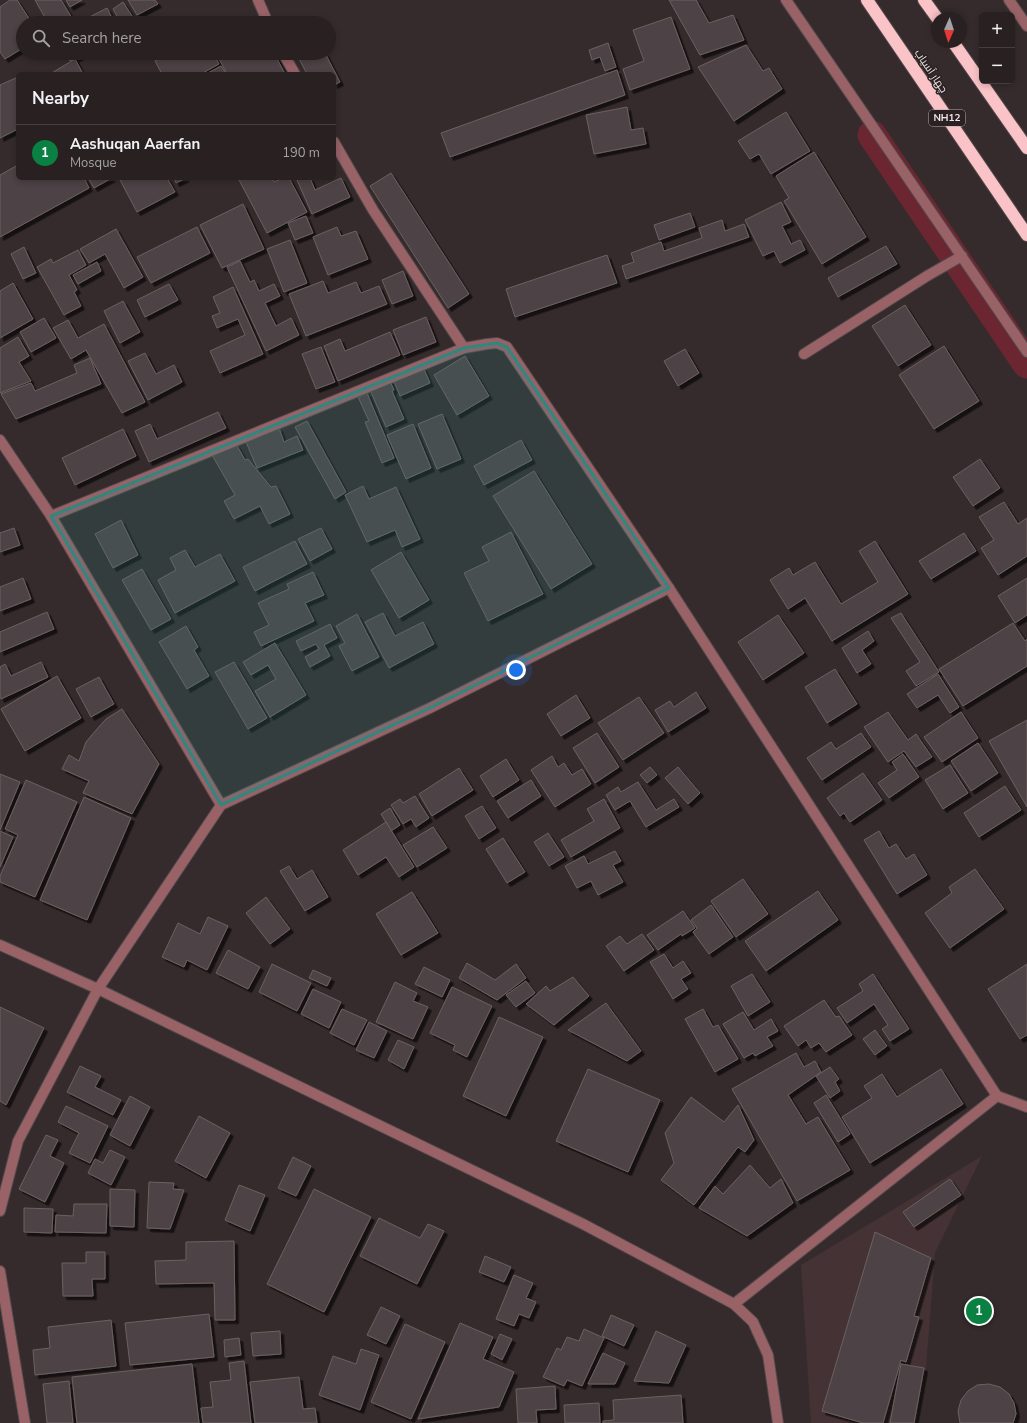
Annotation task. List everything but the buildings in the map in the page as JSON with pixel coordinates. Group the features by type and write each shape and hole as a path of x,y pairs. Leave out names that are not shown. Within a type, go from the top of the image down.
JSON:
{"highway":[{"name":"چهار آسیاب","path":"867,0 1027,235"},
{"path":"924,0 933,12"},
{"path":"957,48 1027,148"}],"street":[{"path":"258,0 265,16"},
{"path":"786,0 1027,352"},
{"path":"1009,0 1027,26"},
{"path":"286,60 294,72"},
{"path":"336,145 373,210 464,348"},
{"path":"804,354 927,276 962,256"},
{"path":"51,516 464,348 497,343 507,347 669,588 997,1096 1027,1107"},
{"path":"0,440 51,516 221,805"},
{"path":"0,1211 18,1141 98,989 221,805 430,708 669,588"},
{"path":"0,945 98,989 583,1224 734,1304 753,1322 768,1356 778,1423"},
{"path":"734,1304 997,1096"},
{"path":"0,1271 24,1423"}],"highlighted area":[{"path":"497,343 507,347 669,588 430,708 221,805 51,516 464,348"}],"shaded area":[{"path":"982,1156 935,1253 926,1369 916,1423 811,1423 801,1265"}],"waterway":[{"path":"872,135 1027,364"}],"place":[{"name":"Aashuqan Aaerfan","path":"979,1311"}]}
